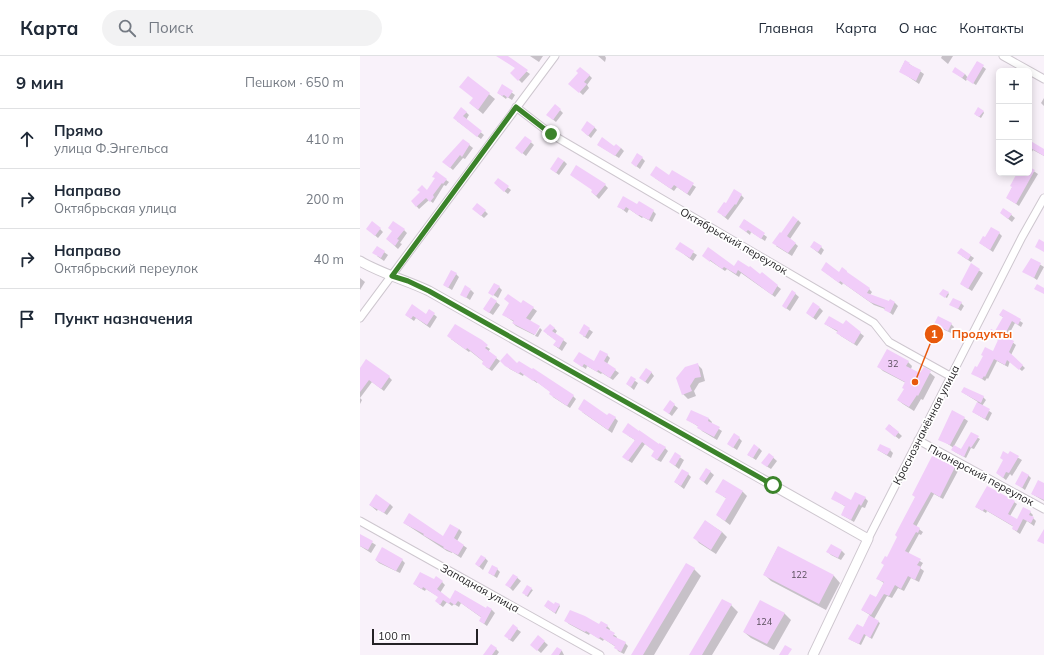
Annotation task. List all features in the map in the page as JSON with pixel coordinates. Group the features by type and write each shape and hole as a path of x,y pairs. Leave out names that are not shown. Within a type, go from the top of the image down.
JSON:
{"main road":[{"path":"360,261 379,272 408,281 429,291 868,539"},
{"name":"Краснознамённая улица","path":"813,655 868,539"}],"street":[{"path":"360,318 555,56"},
{"path":"1003,56 1044,79"},
{"name":"Октябрьский переулок","path":"516,107 551,134 874,323 889,342 950,376"},
{"name":"Краснознамённая улица","path":"868,539 950,376 1022,237 1044,198"},
{"name":"Пионерский переулок","path":"918,440 1044,509"},
{"name":"Западная улица","path":"360,521 600,655"}],"building":[{"path":"496,56 508,56 528,70 518,81 510,73 515,68"},
{"path":"905,60 910,63 909,64 921,70 916,81 899,72"},
{"path":"977,61 984,65 973,84 966,79"},
{"path":"580,67 590,75 584,82 587,84 579,93 568,84 578,73 576,71"},
{"path":"955,67 965,74 962,78 952,72"},
{"path":"468,76 490,93 478,110 469,103 473,98 459,87"},
{"path":"502,84 513,91 508,98 497,93"},
{"path":"555,104 561,109 553,120 546,115"},
{"path":"461,107 467,112 463,116 482,131 477,137 453,118"},
{"path":"978,107 984,111 979,117 974,114"},
{"path":"587,121 595,127 588,136 581,130"},
{"path":"525,136 532,141 522,154 515,148"},
{"path":"602,137 614,146 616,144 621,148 615,156 597,145"},
{"path":"463,139 470,144 462,157 460,155 450,168 442,162"},
{"path":"1032,142 1044,149 1044,156 1032,149"},
{"path":"637,153 643,157 636,167 631,163"},
{"path":"558,157 564,161 556,173 550,169"},
{"path":"576,165 606,184 596,196 591,192 592,190 570,175"},
{"path":"656,166 669,175 672,170 694,183 687,194 674,185 671,189 650,175"},
{"path":"1032,168 1035,170 1032,175"},
{"path":"436,171 447,179 433,195 434,197 430,202 426,198 416,207 411,201 420,192 417,190 422,185 427,190 435,178 432,177"},
{"path":"1015,176 1032,176 1016,204 1006,198 1012,187 1010,186"},
{"path":"498,178 509,186 504,192 494,183"},
{"path":"734,189 742,194 736,205 735,204 725,217 717,212 724,202 726,203"},
{"path":"623,196 637,204 639,201 654,210 649,220 639,216 626,207 624,210 617,207"},
{"path":"477,203 486,210 481,216 472,209"},
{"path":"1003,208 1012,214 1008,219 1000,213"},
{"path":"793,216 798,220 787,236 796,243 788,253 772,243"},
{"path":"744,219 765,233 761,239 748,230 746,232 739,227"},
{"path":"372,221 381,228 375,236 366,229"},
{"path":"393,221 405,229 397,239 399,240 395,246 386,239 392,231 388,228"},
{"path":"991,227 1000,232 990,250 979,243"},
{"path":"1039,239 1044,242 1044,252 1035,247"},
{"path":"814,241 822,246 818,252 810,247"},
{"path":"680,242 694,251 690,258 675,249"},
{"path":"377,246 385,251 381,258 372,253"},
{"path":"708,247 734,266 738,260 749,267 750,266 760,274 762,272 778,285 772,295 738,270 736,274 724,267 722,269 702,256"},
{"path":"961,248 971,255 968,260 957,253"},
{"path":"1031,258 1041,263 1034,278 1022,272"},
{"path":"826,262 839,272 842,267 870,288 867,293 889,301 890,299 895,302 890,313 884,310 885,308 870,302 821,270"},
{"path":"971,263 980,269 968,289 960,284"},
{"path":"451,270 457,273 448,288 443,285"},
{"path":"494,283 500,286 493,296 488,293"},
{"path":"1037,284 1044,288 1044,294 1034,289"},
{"path":"465,285 471,289 466,298 460,295"},
{"path":"943,289 949,292 945,298 939,294"},
{"path":"792,290 796,293 786,309 782,306"},
{"path":"508,294 521,303 523,300 534,307 526,318 540,326 535,335 512,323 514,321 502,315 509,303 504,299"},
{"path":"491,297 497,301 489,313 483,309"},
{"path":"953,298 962,302 958,309 949,305"},
{"path":"813,302 820,307 813,318 806,313"},
{"path":"412,304 426,314 429,309 435,313 427,325 413,316 411,319 405,315"},
{"path":"1003,309 1021,319 1018,325 1012,321 1004,336 1014,341 1009,352 1023,365 1019,370 1007,360 1005,365 994,359 985,377 984,376 982,379 971,374 983,356 981,355 985,347 993,351 998,340 988,335 991,329 995,331 1003,317 999,315"},
{"path":"829,316 843,324 846,320 861,332 854,344 836,333 838,331 824,324"},
{"path":"938,316 952,323 948,331 934,324"},
{"path":"455,324 488,345 485,348 497,357 489,369 482,364 483,361 467,348 466,350 447,336"},
{"path":"550,324 555,328 552,331 564,339 559,348 553,345 556,341 543,331"},
{"path":"584,324 590,328 585,337 579,333"},
{"path":"887,349 909,361 906,366 920,373 924,367 931,371 918,396 917,395 909,407 897,400 904,389 902,388 905,382 877,367"},
{"path":"600,350 608,354 604,361 616,369 610,378 598,370 597,372 584,364 582,367 573,361 579,352 594,361"},
{"path":"507,353 517,363 519,361 532,369 533,368 574,395 567,406 549,394 550,392 534,380 533,381 520,372 519,374 505,366 500,361"},
{"path":"366,359 390,376 381,389 369,380 360,392 360,368"},
{"path":"698,363 701,377 695,378 690,386 692,391 682,395 676,378 685,367"},
{"path":"646,368 652,372 645,382 639,378"},
{"path":"631,376 636,379 631,387 626,384"},
{"path":"964,387 984,396 981,403 961,392"},
{"path":"584,399 607,415 609,413 616,417 608,430 578,409"},
{"path":"670,400 675,404 669,414 663,410"},
{"path":"977,402 990,409 985,419 972,412"},
{"path":"691,410 709,418 708,421 720,427 714,437 686,420"},
{"path":"952,410 965,417 950,445 938,440"},
{"path":"628,423 659,444 666,447 657,460 651,456 654,451 642,442 628,461 622,457 635,440 622,432"},
{"path":"889,424 899,432 895,437 885,429"},
{"path":"971,432 979,436 971,448 969,446 964,457 951,450 954,445 961,449"},
{"path":"734,433 740,437 733,448 727,444"},
{"path":"754,444 759,448 753,458 747,455"},
{"path":"880,444 891,449 887,455 877,450"},
{"path":"1003,451 1008,454 1010,451 1019,456 1009,473 1006,472 1003,478 996,473 1003,460 1000,458"},
{"path":"675,452 681,456 675,466 669,462"},
{"path":"769,453 774,457 767,467 761,463"},
{"path":"932,456 955,467 940,497 931,492 913,524 920,528 905,551 921,559 917,565 921,567 915,580 908,576 901,589 895,585 889,596 884,594 871,615 861,610 870,594 876,597 884,582 876,579 884,565 881,563 885,556 887,557 897,537 895,535 915,497 912,495"},
{"path":"706,468 711,471 704,482 699,479"},
{"path":"682,469 689,473 681,486 674,482"},
{"path":"1022,471 1029,475 1022,488 1015,484"},
{"path":"723,479 743,491 725,521 716,515 726,498 715,492"},
{"path":"1038,480 1044,483 1044,500 1031,494"},
{"path":"987,486 1015,501 1008,514 1017,519 1023,507 1031,511 1029,515 1034,517 1031,523 1023,519 1017,531 1012,529 1013,526 984,509 983,511 975,507"},
{"path":"835,491 851,500 855,492 866,497 861,506 859,504 851,520 841,515 845,506 831,499"},
{"path":"376,494 390,504 384,513 369,505"},
{"path":"409,513 443,536 450,524 459,529 454,538 464,545 458,555 443,548 444,547 423,535 424,534 403,523"},
{"path":"705,520 722,532 711,550 693,538"},
{"path":"1044,529 1044,544 1037,541"},
{"path":"360,534 373,541 368,550 360,546"},
{"path":"831,544 842,550 838,558 826,552"},
{"path":"778,546 834,575 819,604 763,575"},
{"path":"382,547 403,559 396,571 375,560"},
{"path":"481,555 486,558 479,567 475,564"},
{"path":"686,563 695,568 643,655 631,655"},
{"path":"492,565 498,568 494,576 488,573"},
{"path":"420,572 434,579 436,576 443,581 437,589 450,599 455,590 486,608 487,606 492,609 484,624 479,621 481,617 458,601 455,605 450,602 449,604 443,600 440,605 435,601 438,597 423,587 422,589 413,584"},
{"path":"513,574 518,577 510,588 505,585"},
{"path":"527,585 532,588 527,596 522,593"},
{"path":"722,599 732,604 702,655 689,655"},
{"path":"548,600 554,604 555,602 560,604 555,613 544,606"},
{"path":"760,600 785,613 767,644 743,632"},
{"path":"570,610 599,624 601,621 608,625 606,628 615,633 613,636 626,642 621,652 614,648 615,646 600,637 599,639 564,621"},
{"path":"869,615 879,621 870,638 864,634 859,644 848,639 857,624 863,627"},
{"path":"513,624 518,628 510,640 504,636"},
{"path":"538,635 545,641 537,651 530,645"},
{"path":"491,644 497,648 492,655 483,655"},
{"path":"785,645 792,649 788,655 779,655"},
{"path":"557,647 562,650 559,655 551,655"}],"place":[{"name":"Продукты","path":"915,382"}],"route":[{"path":"551,134 516,107 392,276 408,281 429,291 773,485"}]}
